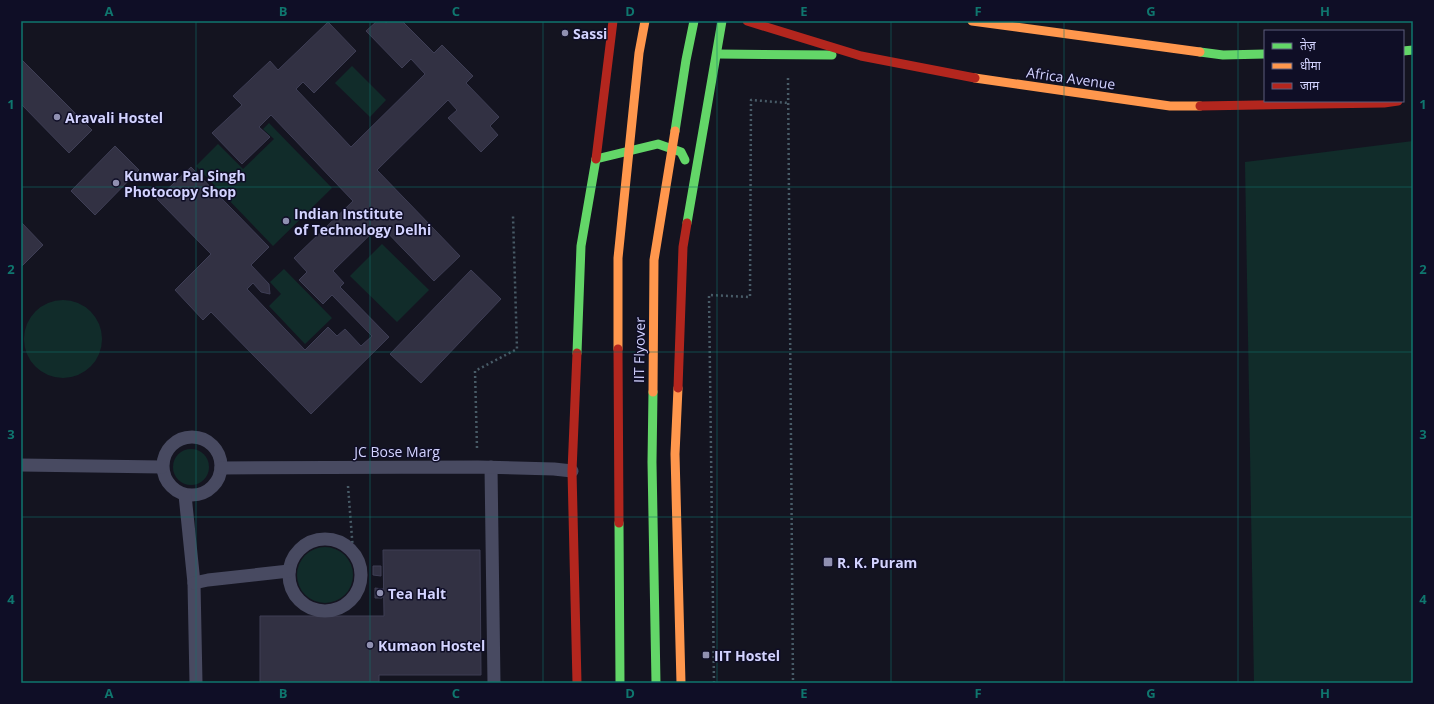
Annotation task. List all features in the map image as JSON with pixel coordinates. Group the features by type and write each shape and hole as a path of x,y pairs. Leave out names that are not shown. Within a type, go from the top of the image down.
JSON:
{"main road":[{"path":"577,683 572,471 581,246 596,159 613,21"},
{"name":"IIT Flyover","path":"620,683 618,258 639,53 645,21"},
{"name":"IIT Flyover","path":"656,683 652,462 654,260 685,67 694,21"},
{"path":"681,683 675,454 683,247 722,21"},
{"name":"Africa Avenue","path":"747,21 861,56 984,80 1170,106 1391,102"},
{"path":"972,21 1223,55 1264,54"},
{"path":"717,54 861,56"},
{"path":"596,159 658,144 681,152 694,178"}],"lane":[{"path":"188,437 197,437 212,444 217,451 221,468 220,476 216,484 210,490 198,495 185,495 177,492 170,486 165,478 162,468 166,452 179,440 188,437"},
{"path":"21,465 162,468"},
{"name":"JC Bose Marg","path":"221,468 492,467 572,471"},
{"path":"492,467 494,683"},
{"path":"185,495 194,583 196,683"},
{"path":"320,539 332,539 344,544 353,551 359,562 362,574 360,585 355,596 346,605 336,610 324,611 313,609 302,603 294,594 290,583 289,571 292,560 299,550 309,542 320,539"},
{"path":"194,583 208,580 289,571"}],"path":[{"path":"788,54 793,683"},
{"path":"714,683 709,295 750,296 751,100 789,103"},
{"path":"478,467 475,371 517,350 513,216"},
{"path":"346,467 353,551"}],"green space":[{"path":"352,66 386,100 370,117 335,83"},
{"path":"269,123 332,188 273,246 196,166 218,144 243,169 274,139 263,129"},
{"path":"1413,141 1413,683 1254,683 1245,162"},
{"path":"382,244 429,290 397,322 350,276"},
{"path":"284,269 332,318 305,344 269,306 281,294 270,282"},
{"path":"63,300 78,303 91,311 99,324 102,339 99,354 91,367 78,375 63,378 48,375 35,367 27,354 24,339 27,324 35,311 48,303"},
{"path":"194,449 204,454 208,460 208,474 204,480 198,484 188,485 178,480 174,474 173,464 178,454 184,450"},
{"path":"325,547 336,549 345,555 351,564 353,575 351,586 345,595 336,601 325,603 314,601 305,595 299,586 297,575 299,564 305,555 314,549"}],"building":[{"path":"377,21 385,21 386,23 388,21 402,21 434,53 442,45 473,76 466,83 499,117 490,126 498,135 481,152 448,118 457,110 448,100 377,170 460,256 434,281 380,225 333,271 344,283 340,287 389,337 311,414 211,312 203,320 175,290 211,254 157,199 191,167 269,247 251,265 269,284 270,294 261,292 253,283 247,289 305,350 328,327 337,336 345,329 361,346 372,336 332,295 323,304 299,280 307,272 294,258 353,201 271,115 259,127 270,137 242,164 212,133 242,105 233,96 270,61 278,70 328,22 356,51 314,93 303,82 296,89 351,147 425,74 411,59 402,68 366,31"},
{"name":"Aravali Hostel","path":"21,59 92,130 69,153 21,104"},
{"path":"115,146 139,170 95,215 71,191"},
{"path":"21,222 43,245 21,267"},
{"path":"471,270 501,299 421,383 390,354"},
{"name":"Kumaon Hostel","path":"383,550 480,550 481,675 379,675 379,683 260,683 260,616 384,616"},
{"path":"373,566 381,566 381,576 373,575"},
{"name":"Tea Halt","path":"375,588 383,589 382,598 375,598"}],"traffic: fast":[{"path":"675,131 686,60 694,21"},
{"path":"687,223 722,21"},
{"path":"1404,51 1413,50"},
{"path":"1200,52 1223,55 1264,54"},
{"path":"717,54 832,55"},
{"path":"596,159 658,144 681,152 685,160"},
{"path":"577,353 581,246 596,159"},
{"path":"653,392 652,462 656,683"},
{"path":"619,523 620,683"}],"traffic: slow":[{"path":"618,349 618,258 639,53 645,21"},
{"path":"972,21 1200,52"},
{"path":"975,78 1170,106 1200,106"},
{"path":"653,392 654,260 675,131"},
{"path":"678,388 675,454 681,683"}],"traffic: jam":[{"path":"596,159 613,21"},
{"path":"747,21 861,56 975,78"},
{"path":"1200,106 1391,102"},
{"path":"678,388 683,247 687,223"},
{"path":"618,349 619,523"},
{"path":"577,353 572,471 577,683"}],"place":[{"name":"Sassi","path":"565,33"},
{"name":"Aravali Hostel","path":"57,117"},
{"name":"Kunwar Pal Singh Photocopy Shop","path":"116,183"},
{"name":"Indian Institute of Technology Delhi","path":"286,221"},
{"name":"R. K. Puram","path":"828,562"},
{"name":"Tea Halt","path":"380,593"},
{"name":"Kumaon Hostel","path":"370,645"},
{"name":"IIT Hostel","path":"706,655"}]}
